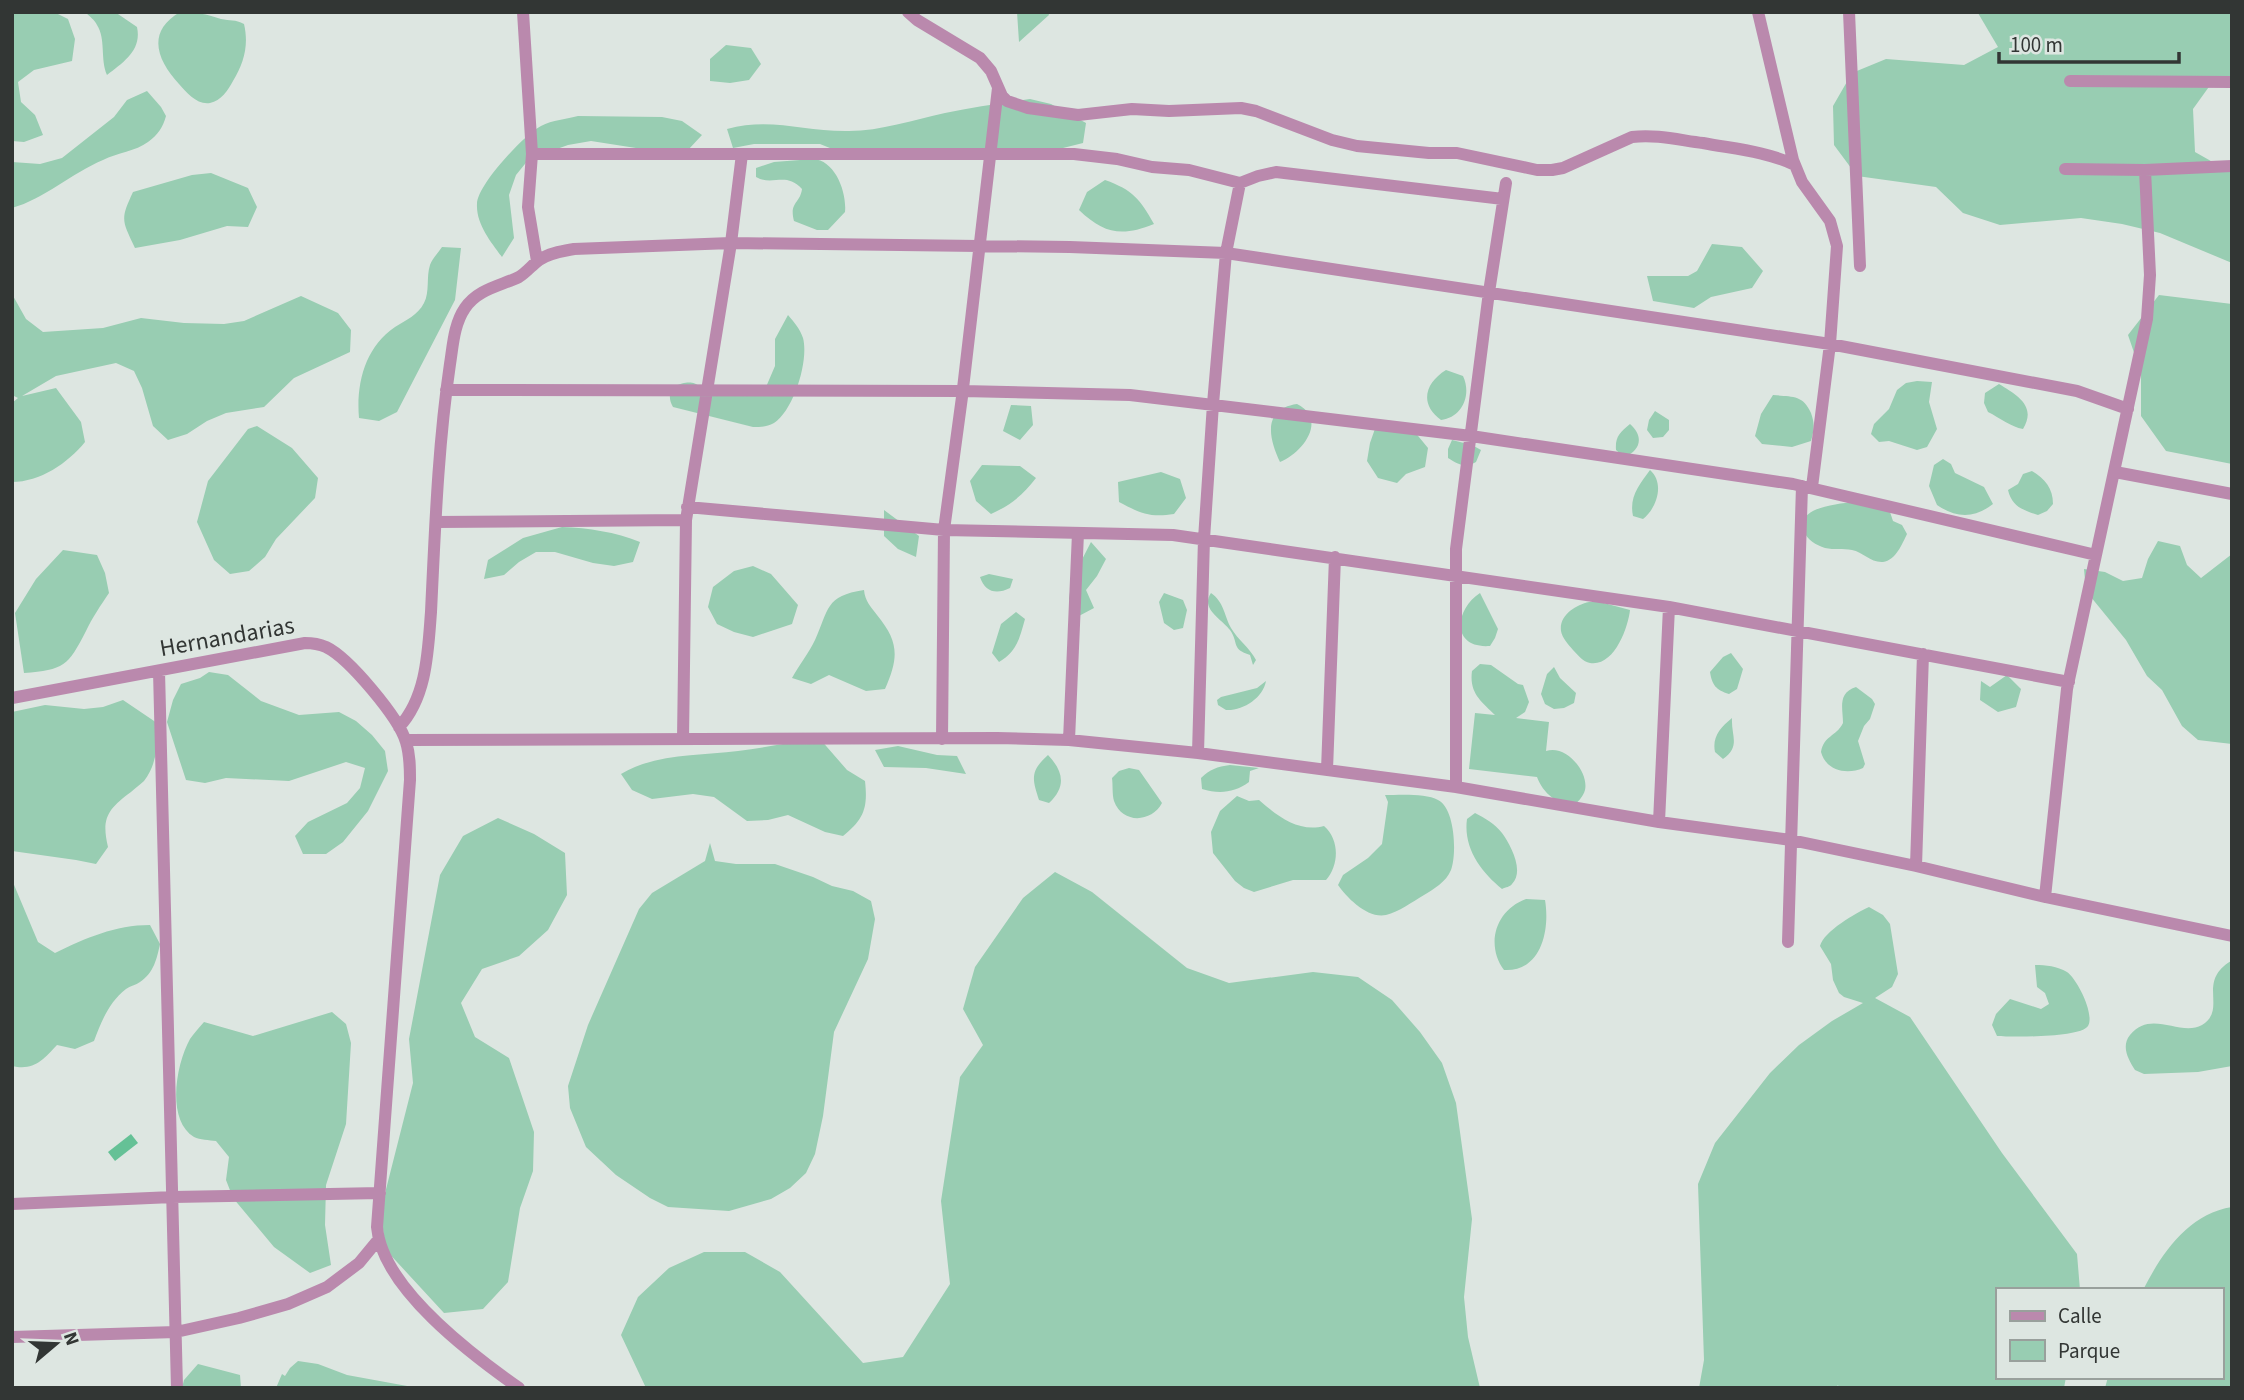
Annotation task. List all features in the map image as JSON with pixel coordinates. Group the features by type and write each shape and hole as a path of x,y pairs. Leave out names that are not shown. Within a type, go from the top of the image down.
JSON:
{"street":[{"path":"523,12 532,154 528,207 537,261"},
{"path":"908,12 979,58 991,71 1007,101 1028,108 1078,115 1132,109 1169,111 1241,108 1357,146 1457,153 1537,170 1563,168 1632,137 1643,136 1661,136 1760,152 1795,165"},
{"path":"1758,12 1786,138 1795,165 1802,182 1830,221 1837,246 1830,345 1807,486 1797,631 1788,942"},
{"path":"1849,12 1860,266"},
{"path":"2070,81 2232,82"},
{"path":"942,739 944,530 998,88"},
{"path":"532,154 1074,154 1188,170 1240,183 1276,172 1503,199"},
{"path":"683,739 686,514 731,243 742,154"},
{"path":"2064,169 2145,170 2232,166"},
{"path":"2045,897 2069,681 2147,319 2150,275 2145,170"},
{"path":"1198,753 1204,539 1213,404 1226,253 1240,183"},
{"path":"1456,787 1456,549 1506,183"},
{"path":"399,727 418,700 429,644 446,390 457,323 465,307 486,289 517,278 537,261 557,253 582,248 731,243 1070,247 1226,253 1830,345 2077,391 2128,410"},
{"path":"446,390 963,391 1130,395 1471,436 1807,486 2096,555"},
{"path":"2115,472 2232,494"},
{"path":"436,522 686,514 944,530 1173,534 1670,607 2069,681"},
{"path":"1069,740 1078,533"},
{"path":"1327,770 1335,557"},
{"path":"1659,822 1670,607"},
{"name":"Hernandarias","path":"12,698 291,644 317,644 339,656 383,702 405,740 410,780 378,1240"},
{"path":"1916,866 1923,654"},
{"path":"159,671 177,1388"},
{"path":"405,740 1069,740 1198,753 1456,787 1659,822 1791,840 2232,936"},
{"path":"12,1205 173,1197 380,1194"},
{"path":"12,1337 176,1332 276,1308 327,1287 359,1263 378,1240 383,1253 415,1300 451,1335 519,1388"}],"green space":[{"path":"12,12 54,12 68,19 75,39 72,61 34,70 18,82 21,102 35,115 43,135 24,142 12,141"},
{"path":"85,12 115,12 137,27 134,49 107,75 100,31 95,21"},
{"path":"180,12 244,24 246,47 240,67 221,98 214,102 201,102 189,94 171,75 161,56 158,46 162,28"},
{"path":"1017,12 1048,12 1049,15 1019,42"},
{"path":"1970,12 2232,12 2232,82 2216,77 2193,109 2195,152 2232,173 2232,263 2160,233 2122,224 2081,218 2000,225 1963,213 1936,187 1857,176 1834,145 1833,106 1852,73 1886,59 1964,65 1998,47 1978,13"},
{"path":"726,45 751,48 761,64 749,80 730,83 710,81 710,59"},
{"path":"147,91 166,116 160,130 152,139 138,148 92,165 35,199 12,208 12,162 40,164 62,158 114,117 127,100"},
{"path":"1030,99 1051,104 1086,123 1083,143 1063,148 1004,153 857,159 820,144 754,144 733,148 727,129 757,124 830,130 870,130 956,111"},
{"path":"578,116 662,117 682,121 702,135 688,150 668,153 591,141 568,145 529,159 516,175 509,195 514,238 502,257 479,219 479,196 503,161 534,131 550,122"},
{"path":"813,159 828,165 838,178 844,195 845,212 828,230 817,230 794,221 794,206 802,189 796,184 756,177 756,168 774,162"},
{"path":"211,173 248,188 257,207 248,227 227,226 180,240 135,248 124,220 133,192 192,175"},
{"path":"1105,180 1135,196 1154,224 1132,231 1114,231 1097,224 1079,210 1087,192"},
{"path":"1712,244 1742,247 1763,271 1752,288 1711,297 1694,308 1653,301 1647,276 1688,276 1697,271"},
{"path":"442,247 461,248 455,300 397,412 379,421 359,418 361,380 370,356 385,335 421,307 426,299 430,265"},
{"path":"12,294 26,319 43,332 103,328 141,318 224,324 244,321 301,296 338,313 351,330 350,352 294,378 264,407 226,413 187,434 168,440 153,426 134,371 116,363 56,376 22,396 56,388 81,422 85,442 53,470 33,479 12,482 12,403 18,398 12,395"},
{"path":"2159,295 2232,304 2232,464 2166,451 2141,416 2141,373 2128,335"},
{"path":"788,315 803,338 804,359 794,396 774,423 753,427 673,407 670,400 671,390 680,384 691,383 720,392 766,387 775,366 775,339"},
{"path":"1446,370 1463,376 1466,398 1455,415 1441,420 1430,407 1427,394 1433,381"},
{"path":"1932,382 1929,402 1937,429 1927,447 1917,450 1889,441 1879,442 1871,434 1874,424 1889,409 1897,390 1906,383"},
{"path":"1999,384 2023,402 2028,414 2023,429 1988,412 1984,403 1985,393"},
{"path":"1773,395 1796,398 1804,402 1813,420 1811,441 1792,447 1762,444 1755,436 1761,414"},
{"path":"1297,404 1306,410 1311,418 1309,435 1297,451 1280,462 1273,443 1271,426 1278,412"},
{"path":"1011,405 1031,406 1033,425 1020,440 1003,431"},
{"path":"1655,411 1669,420 1669,430 1663,437 1653,438 1647,430"},
{"path":"1377,423 1414,431 1428,448 1425,467 1406,474 1397,483 1378,478 1367,461"},
{"path":"1630,424 1637,433 1639,443 1634,451 1624,457 1616,450 1616,442 1621,432"},
{"path":"257,426 292,448 318,478 315,498 276,539 265,557 249,571 230,574 214,560 197,522 208,481 248,429"},
{"path":"1452,440 1481,450 1476,462 1462,465 1448,458"},
{"path":"1943,459 1951,464 1955,473 1984,487 1993,504 1979,512 1965,515 1937,505 1929,486 1934,465"},
{"path":"982,465 1020,466 1036,478 1016,499 991,514 976,501 970,481"},
{"path":"1650,470 1657,482 1657,495 1652,509 1643,519 1633,516 1632,503"},
{"path":"2032,471 2047,484 2053,498 2053,504 2047,511 2038,515 2015,504 2008,490 2018,484 2023,474"},
{"path":"1161,472 1180,479 1186,498 1174,514 1145,514 1119,502 1118,482"},
{"path":"1853,502 1890,512 1893,521 1902,525 1907,534 1898,551 1888,561 1879,562 1852,550 1825,548 1807,537 1803,523 1812,512"},
{"path":"884,510 919,536 916,557 898,549 884,536"},
{"path":"562,527 602,531 640,542 633,562 614,566 555,552 536,552 504,575 484,579 488,560 523,538"},
{"path":"2158,541 2180,546 2187,565 2201,578 2232,554 2232,744 2198,740 2182,726 2162,690 2147,676 2126,640 2086,591 2084,569 2105,572 2123,581 2142,578"},
{"path":"1091,542 1106,559 1086,590 1094,608 1077,617 1069,599 1072,579"},
{"path":"63,550 97,555 105,573 109,593 69,659 56,668 24,673 15,613 36,579"},
{"path":"753,566 771,574 798,605 792,624 753,637 717,624 708,607 713,587 734,571"},
{"path":"989,574 1013,579 1010,588 996,592 988,589 980,577"},
{"path":"864,590 869,604 890,633 893,642 893,668 885,689 866,691 829,675 811,684 792,678 813,645 830,606 842,596"},
{"path":"1164,593 1183,600 1187,610 1183,628 1174,630 1164,623 1159,602"},
{"path":"1211,593 1221,605 1234,632 1256,660 1253,665 1250,655 1238,648 1230,630 1210,609 1208,599"},
{"path":"1480,593 1498,629 1490,646 1468,641 1461,627 1465,609"},
{"path":"1589,602 1600,602 1630,610 1618,645 1613,653 1599,663 1590,663 1581,658 1561,631 1563,620 1569,612"},
{"path":"1016,612 1025,619 1017,644 999,662 992,653 1001,624"},
{"path":"1731,653 1743,669 1737,689 1729,694 1715,686 1710,672 1723,657"},
{"path":"1480,664 1491,665 1523,685 1529,702 1525,712 1516,718 1549,722 1546,751 1561,752 1580,768 1585,790 1575,805 1562,803 1552,797 1537,777 1469,769 1475,713 1495,715 1477,696 1472,685 1472,671"},
{"path":"1554,667 1560,678 1576,693 1574,703 1564,708 1554,709 1545,704 1541,694 1547,674"},
{"path":"209,672 228,675 261,701 299,715 339,712 356,721 385,751 388,771 368,811 343,842 326,854 303,854 295,836 308,822 347,803 360,788 365,768 346,762 289,781 226,778 205,783 186,780 167,722 181,684"},
{"path":"2007,675 2021,689 2016,707 1998,712 1980,700 1981,681 1990,687"},
{"path":"1266,681 1257,698 1245,706 1226,710 1218,705 1217,700 1221,697 1257,688"},
{"path":"1856,687 1875,704 1858,741 1865,764 1857,770 1838,770 1827,764 1821,752 1827,739 1843,723 1842,707 1846,693"},
{"path":"123,700 157,723 156,754 144,781 108,815 105,829 108,847 96,864 12,851 12,712 45,705 84,709 103,707"},
{"path":"1732,718 1732,750 1723,759 1715,752 1716,737"},
{"path":"820,739 847,770 865,781 866,799 863,812 856,824 843,836 825,832 788,815 747,821 714,797 693,794 652,799 632,790 621,774 649,762 678,756 748,750"},
{"path":"898,746 937,755 957,756 966,774 926,768 884,767 875,750"},
{"path":"1048,755 1057,767 1061,779 1059,791 1049,803 1039,800 1034,781 1035,771"},
{"path":"1230,765 1259,768 1250,771 1249,782 1238,788 1220,792 1202,789 1201,778 1204,775"},
{"path":"1129,768 1139,770 1162,803 1152,814 1145,817 1124,814 1114,801 1112,778 1119,771"},
{"path":"1385,795 1427,796 1444,805 1451,821 1454,853 1451,870 1439,885 1401,909 1379,915 1365,911 1338,885 1343,875 1368,858 1382,844 1388,802"},
{"path":"1237,796 1249,801 1259,800 1273,812 1297,825 1315,828 1324,826 1333,838 1336,853 1326,880 1293,880 1254,892 1235,881 1213,853 1211,832 1220,811"},
{"path":"1475,813 1490,821 1499,830 1517,865 1516,879 1502,889 1481,867 1471,849 1466,830 1467,819"},
{"path":"498,818 534,834 565,853 567,895 548,930 519,956 482,969 461,1003 475,1037 509,1058 534,1132 533,1171 520,1208 508,1282 483,1309 444,1313 385,1249 381,1209 413,1083 409,1039 440,875 463,836"},
{"path":"710,843 715,861 775,864 832,886 853,891 871,901 875,919 868,959 834,1032 823,1116 815,1154 806,1173 790,1188 771,1199 729,1211 668,1207 616,1175 586,1147 570,1108 568,1086 588,1025 639,909 652,893 705,861"},
{"path":"1055,872 1092,892 1187,968 1229,983 1313,972 1358,977 1392,1000 1420,1032 1442,1063 1456,1103 1472,1219 1464,1297 1468,1337 1480,1388 646,1388 621,1335 638,1297 669,1268 704,1252 745,1252 780,1272 863,1363 903,1357 950,1284 941,1201 960,1077 983,1045 963,1009 975,967 1023,898"},
{"path":"12,880 38,942 55,953 101,933 125,927 150,925 160,944 152,970 145,978 126,989 110,1006 94,1041 75,1049 57,1045 42,1060 26,1067 12,1066"},
{"path":"1526,899 1545,900 1546,923 1541,947 1527,964 1517,969 1504,970 1495,949 1497,929 1507,911"},
{"path":"1869,907 1883,915 1890,924 1898,974 1892,987 1875,998 1910,1017 2002,1153 2077,1254 2080,1288 1996,1288 1996,1379 2066,1379 2064,1388 1839,1388 1838,1385 1836,1388 1699,1388 1704,1360 1698,1184 1715,1143 1770,1073 1799,1045 1863,1003 1839,993 1833,980 1831,964 1820,946 1828,934"},
{"path":"2231,961 2232,1066 2198,1072 2144,1074 2135,1070 2126,1048 2130,1035 2147,1024 2184,1028 2202,1025 2213,1011 2215,978"},
{"path":"2035,965 2055,967 2071,976 2087,1005 2090,1021 2088,1026 2060,1035 1997,1036 1992,1025 1996,1014 2010,999 2041,1009 2049,1004 2045,993 2037,987"},
{"path":"332,1012 346,1024 351,1043 346,1124 326,1185 325,1225 331,1265 310,1273 274,1247 233,1198 226,1180 229,1157 216,1141 196,1138 185,1129 180,1118 176,1091 185,1050 204,1022 253,1036"},
{"path":"2232,1207 2232,1388 2105,1388 2107,1379 2223,1379 2223,1288 2144,1288 2178,1237 2202,1218"},
{"path":"298,1361 318,1364 347,1375 418,1388 276,1388 282,1374 285,1376"},
{"path":"198,1364 240,1375 241,1388 182,1388 184,1380"}],"shaded area":[{"path":"131,1134 138,1143 115,1161 108,1152"}]}
